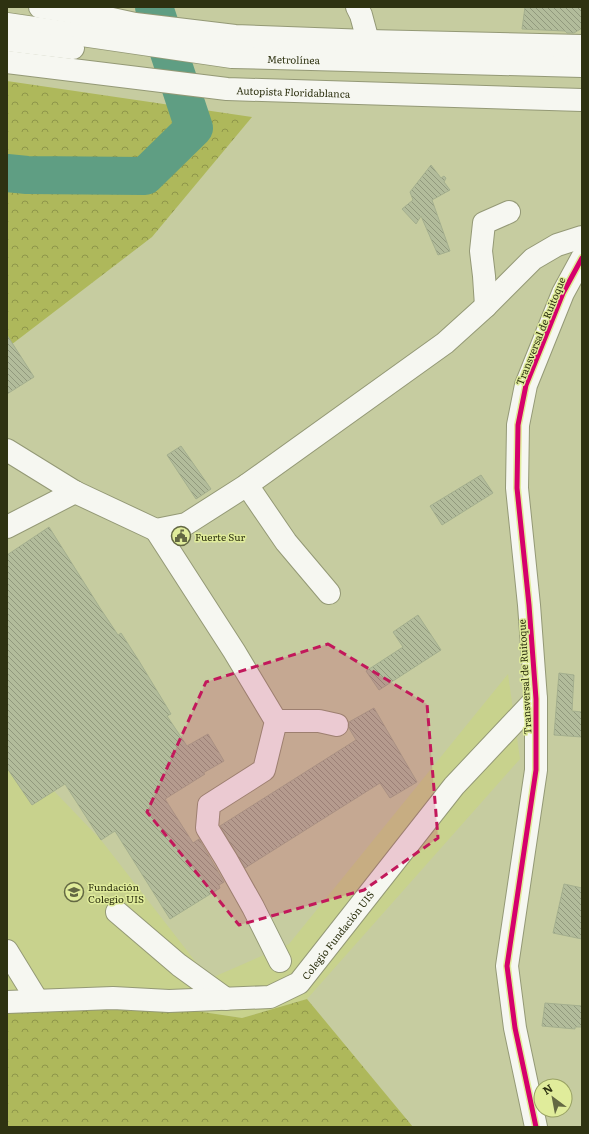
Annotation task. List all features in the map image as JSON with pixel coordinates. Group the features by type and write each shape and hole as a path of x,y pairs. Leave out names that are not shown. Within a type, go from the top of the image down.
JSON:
{"main road":[{"name":"Autopista Floridablanca","path":"40,7 97,12 133,40 231,63 582,100"},
{"path":"357,7 361,15 368,41"},
{"name":"Metrolínea","path":"7,24 133,40 231,63 582,79"},
{"name":"Metrolínea","path":"7,40 133,40"},
{"name":"Autopista Floridablanca","path":"7,62 128,76 231,63 368,41 582,46"},
{"name":"Metrolínea","path":"231,63 582,66"},
{"path":"486,306 481,251 484,223 509,212"},
{"path":"156,530 186,524 247,485 445,343 486,306 533,259 557,245 582,236"},
{"name":"Transversal de Ruitoque","path":"536,1127 515,1028 507,966 536,770 536,699 530,605 518,488 518,425 526,385 563,294 582,258"},
{"path":"7,450 75,492 156,530 230,645 276,722 264,770 209,805 207,828 253,907 280,961"},
{"path":"247,485 286,542 329,593"},
{"path":"7,527 75,492"},
{"name":"Colegio Fundación UIS","path":"7,1002 113,998 169,1000 270,997 299,984 454,786 536,699"},
{"path":"276,722 319,722 337,725"},
{"path":"117,912 179,965 226,999"},
{"path":"7,951 37,1000"}],"highlighted area":[{"path":"328,644 427,704 438,838 364,890 239,925 147,812 206,682"}],"shaded area":[{"name":"Fundación Colegio UIS","path":"508,674 520,759 307,999 242,1018 170,1007 7,1008 7,720 54,791 101,840 209,979 289,944"}],"green space":[{"path":"7,81 252,117 152,237 7,348"},
{"path":"307,999 413,1127 7,1127 7,1008 170,1007 242,1018"}],"building":[{"path":"525,7 582,7 582,28 574,33 567,33 565,31 522,29"},
{"path":"431,165 441,178 444,176 446,178 444,182 450,190 432,200 450,251 438,255 421,216 416,224 402,209 413,200 410,192"},
{"path":"7,335 34,377 7,394"},
{"path":"181,446 211,489 196,499 167,455"},
{"path":"481,475 493,493 442,525 430,506"},
{"path":"49,527 118,635 121,633 139,661 171,714 167,716 187,746 208,734 224,761 203,773 205,774 165,799 193,843 199,839 224,882 219,885 220,888 170,919 115,831 101,840 65,784 32,805 7,768 7,555"},
{"path":"418,615 441,650 379,690 366,671 403,647 393,632"},
{"path":"559,673 574,675 572,711 582,712 582,737 554,735"},
{"path":"374,708 417,782 390,798 380,783 245,868 220,826 356,740 349,728 349,722"},
{"path":"564,884 582,888 582,939 553,933"},
{"path":"545,1003 582,1006 582,1027 575,1027 575,1029 542,1026"}],"waterway":[{"path":"7,173 27,175 145,176 194,128 154,7"}],"cycle path":[{"path":"536,1127 515,1028 507,966 536,770 536,699 529,605 517,488 518,425 526,385 563,293 582,258"}],"place":[{"name":"Fuerte Sur","path":"181,536"},
{"name":"Fundación Colegio UIS","path":"74,892"}]}
